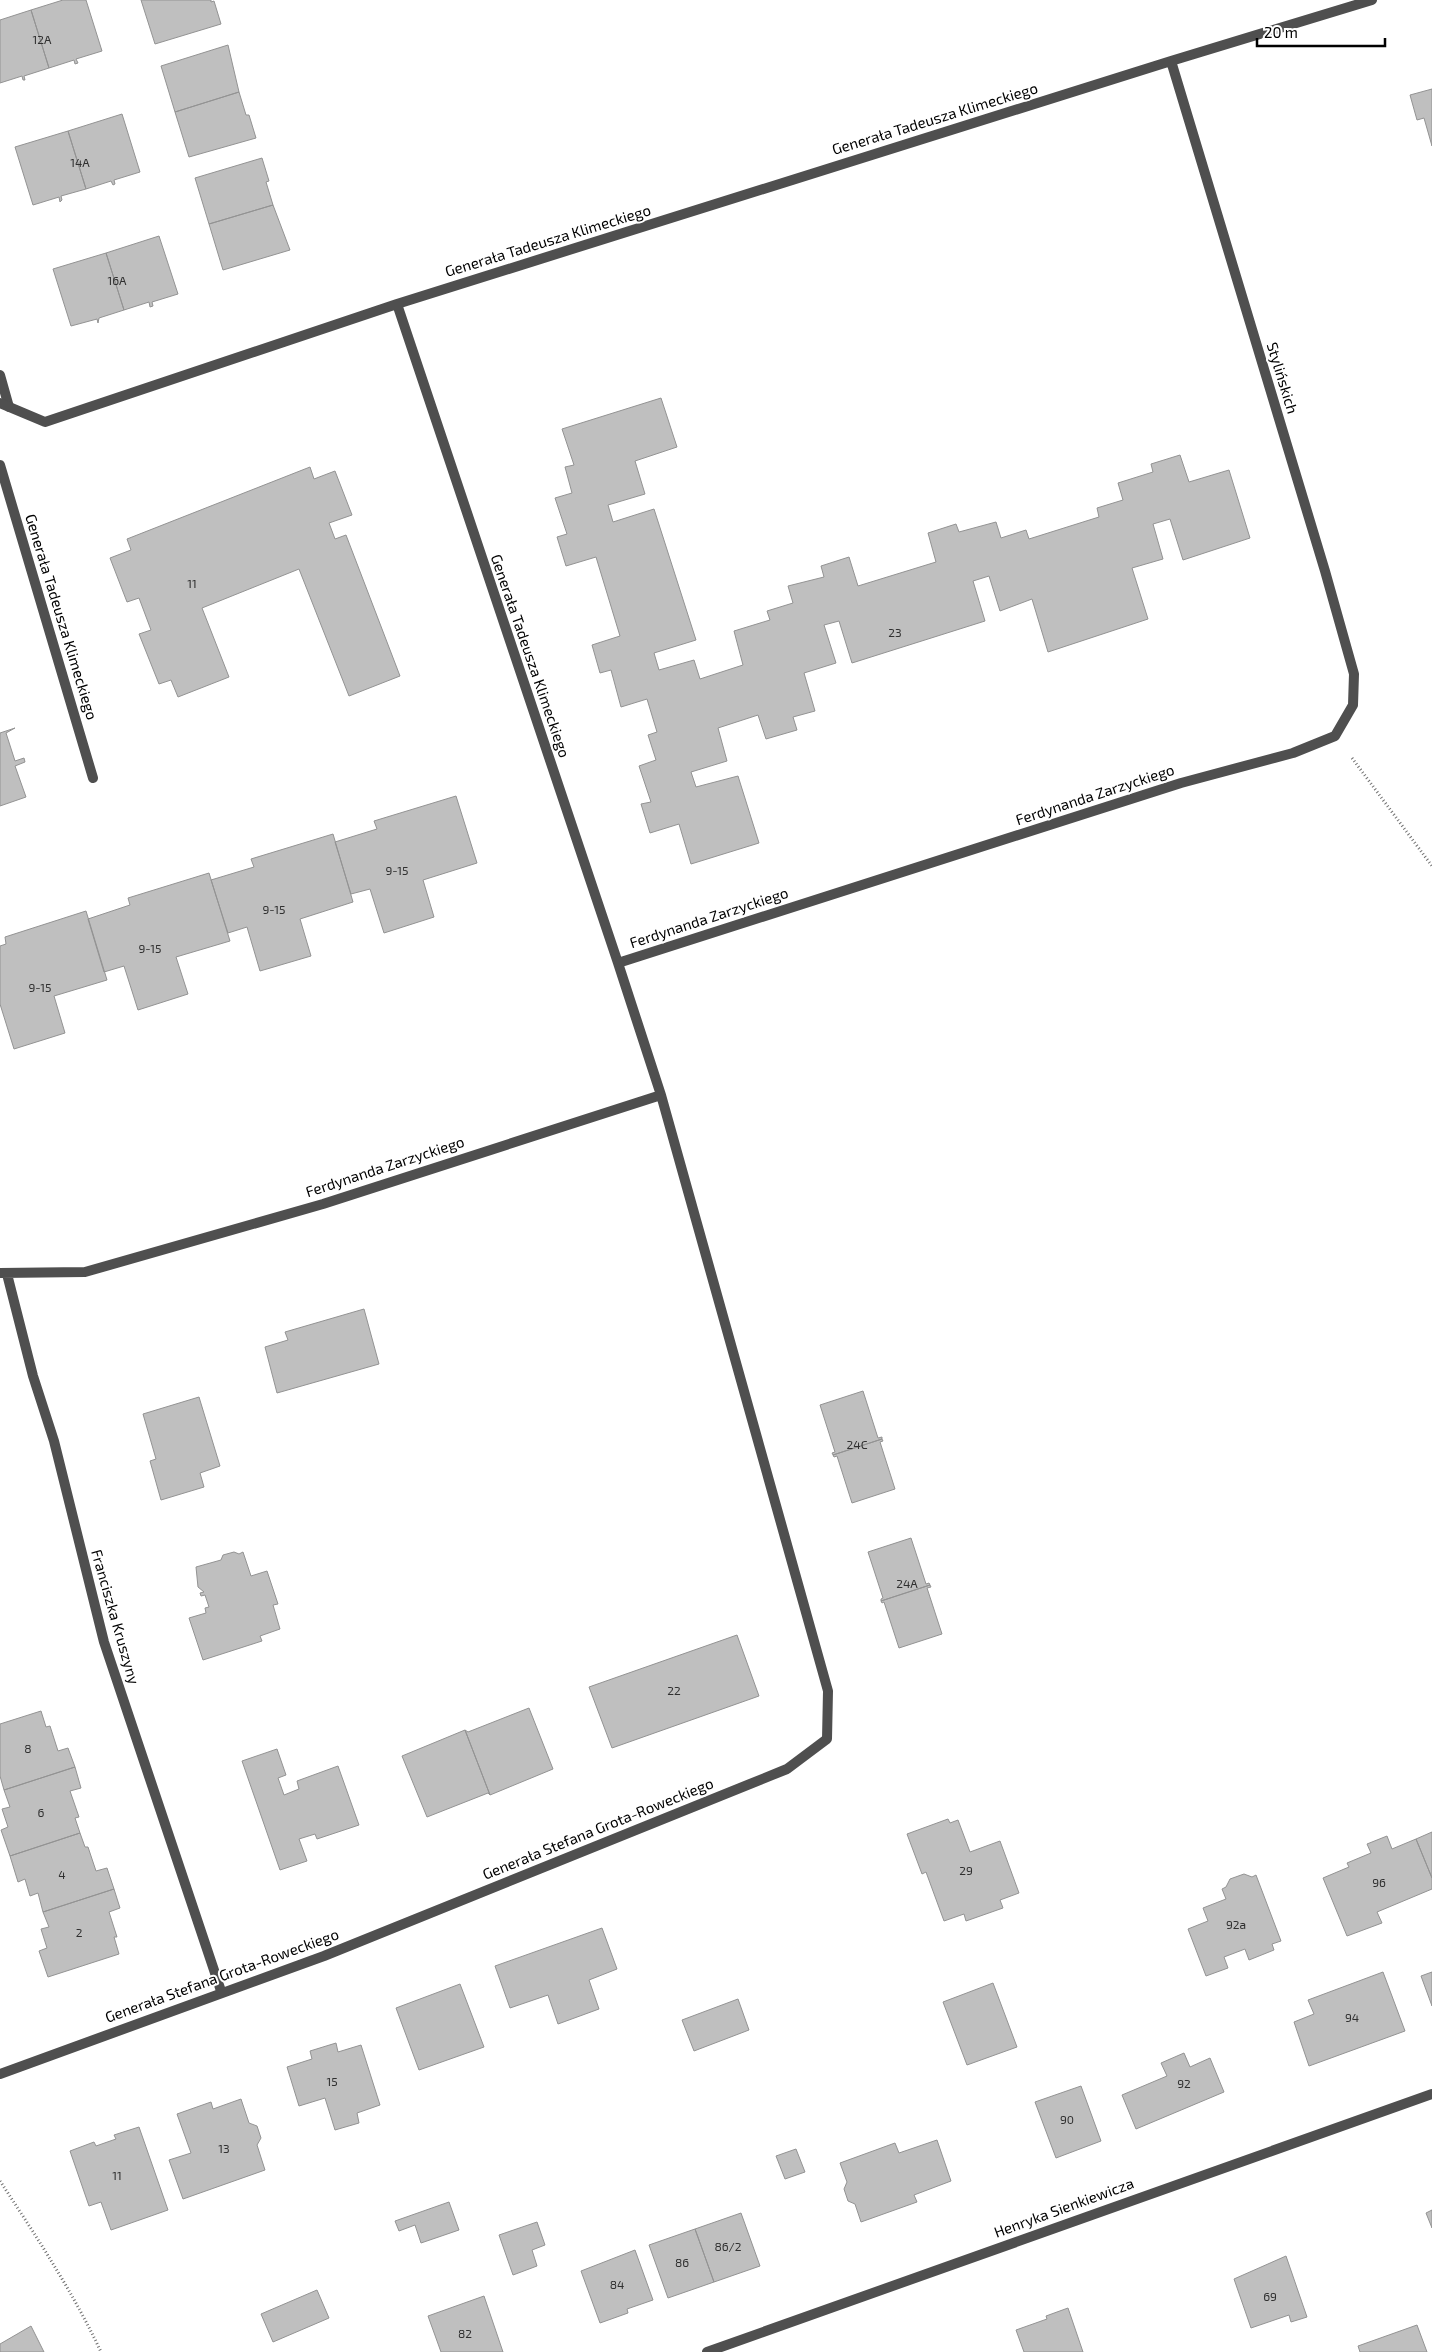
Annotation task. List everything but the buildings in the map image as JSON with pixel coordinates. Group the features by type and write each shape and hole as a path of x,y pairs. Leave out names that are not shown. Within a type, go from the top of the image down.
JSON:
{"street":[{"name":"Generała Tadeusza Klimeckiego","path":"618,963 397,304 1171,61 1372,0"},
{"name":"Stylińskich","path":"1171,61 1325,571 1354,674 1353,705 1335,736"},
{"path":"0,375 4,405 45,422 397,304"},
{"name":"Generała Tadeusza Klimeckiego","path":"0,465 93,778"},
{"name":"Ferdynanda Zarzyckiego","path":"4,1273 85,1272 323,1204 662,1095 618,963 1181,783 1293,753 1335,736"},
{"name":"Generała Stefana Grota-Roweckiego","path":"0,2074 221,1991 324,1956 787,1769 827,1739 828,1691 662,1095"},
{"name":"Franciszka Kruszyny","path":"4,1273 33,1376 54,1441 104,1642 221,1991"},
{"name":"Henryka Sienkiewicza","path":"707,2352 1432,2094"}],"path":[{"path":"1335,736 1432,866"},
{"path":"0,2181 44,2249 88,2324 101,2352"}]}
